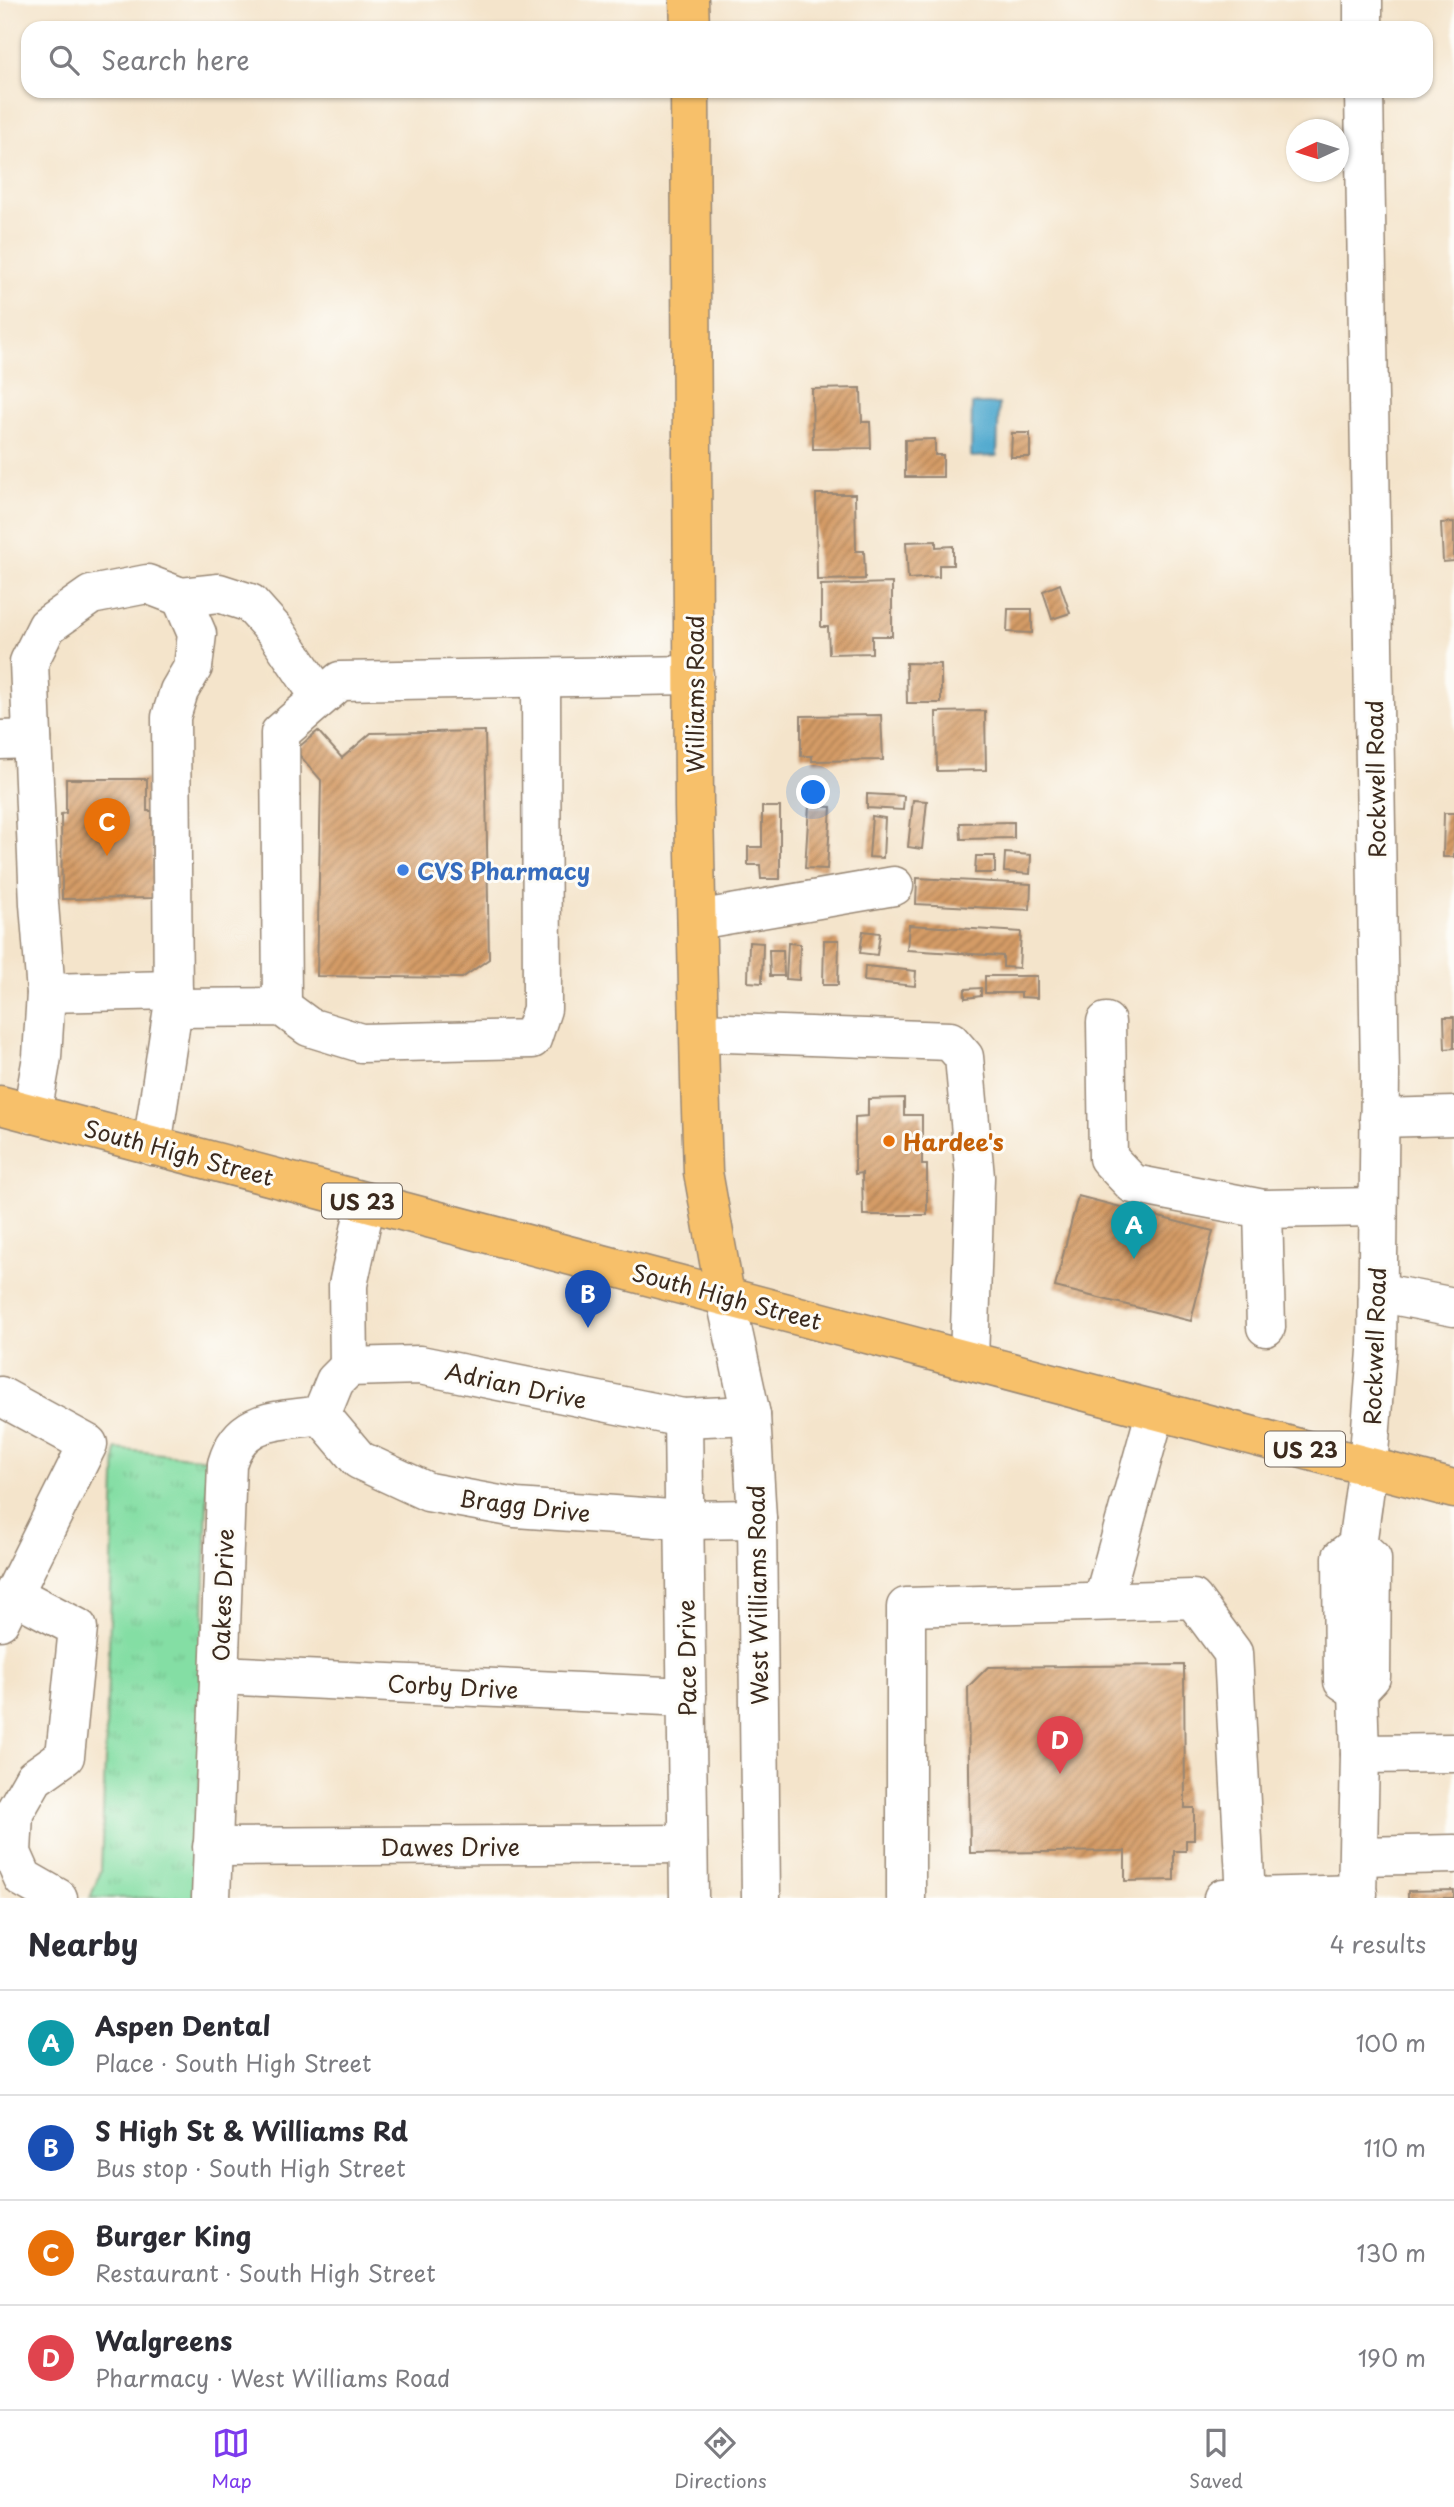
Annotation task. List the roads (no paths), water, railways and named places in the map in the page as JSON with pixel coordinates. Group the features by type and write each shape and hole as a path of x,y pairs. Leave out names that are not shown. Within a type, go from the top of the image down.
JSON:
{"main road":[{"path":"690,0 690,21"},
{"name":"Williams Road","path":"690,98 694,675 703,1172 725,1295"},
{"name":"South High Street","path":"16,1109 1454,1489"}],"street":[{"path":"1363,0 1363,21"},
{"name":"Rockwell Road","path":"1360,1754 1358,1691 1343,1681 1342,1557 1357,1545 1368,1466 1377,1351 1379,1118 1364,98"},
{"path":"16,1109 42,1057 47,993 39,904 16,739 29,662 47,626 92,595 147,584 181,597 219,593 250,603 276,632 320,697"},
{"path":"152,1146 173,999 171,717 179,691 193,667 197,634 181,597"},
{"path":"282,1007 279,733 320,697 340,681 694,675"},
{"path":"47,993 282,1007 309,1027 361,1043 532,1039 542,1009 541,678"},
{"path":"697,920 894,886"},
{"path":"1106,1022 1108,1158 1133,1185 1263,1209 1377,1207"},
{"path":"699,1032 950,1041 964,1058 975,1177 969,1360"},
{"path":"1379,1118 1454,1116"},
{"path":"321,1415 335,1381 349,1367 348,1285 366,1202"},
{"path":"1263,1209 1266,1327"},
{"path":"1377,1292 1454,1307"},
{"name":"West Williams Road","path":"725,1295 751,1415 757,1519 761,1898"},
{"name":"Adrian Drive","path":"349,1367 420,1365 683,1418 751,1415"},
{"path":"1,1400 88,1444 7,1607 78,1628 65,1756 34,1778 14,1813 6,1864 23,1878 58,1898"},
{"path":"1103,1600 1156,1410"},
{"name":"Bragg Drive","path":"321,1415 359,1460 428,1492 516,1508 685,1520 757,1519"},
{"name":"Oakes Drive","path":"211,1898 228,1464 233,1446 246,1431 264,1424 321,1415"},
{"name":"Pace Drive","path":"683,1418 689,1898"},
{"path":"906,1898 906,1607 1193,1599 1233,1653 1246,1897"},
{"name":"Corby Drive","path":"219,1675 687,1697"},
{"path":"1223,1898 1357,1896 1360,1754 1454,1753"},
{"name":"Dawes Drive","path":"212,1847 688,1844"},
{"path":"1359,1856 1454,1854"}],"water":[{"path":"972,404 999,404 997,456 971,457"}],"place":[{"name":"Burger King","path":"107,856"},
{"name":"CVS Pharmacy","path":"403,870"},
{"name":"Hardee's","path":"889,1141"},
{"name":"Aspen Dental","path":"1134,1259"},
{"name":"S High St & Williams Rd","path":"588,1328"},
{"name":"Walgreens","path":"1060,1774"}]}
